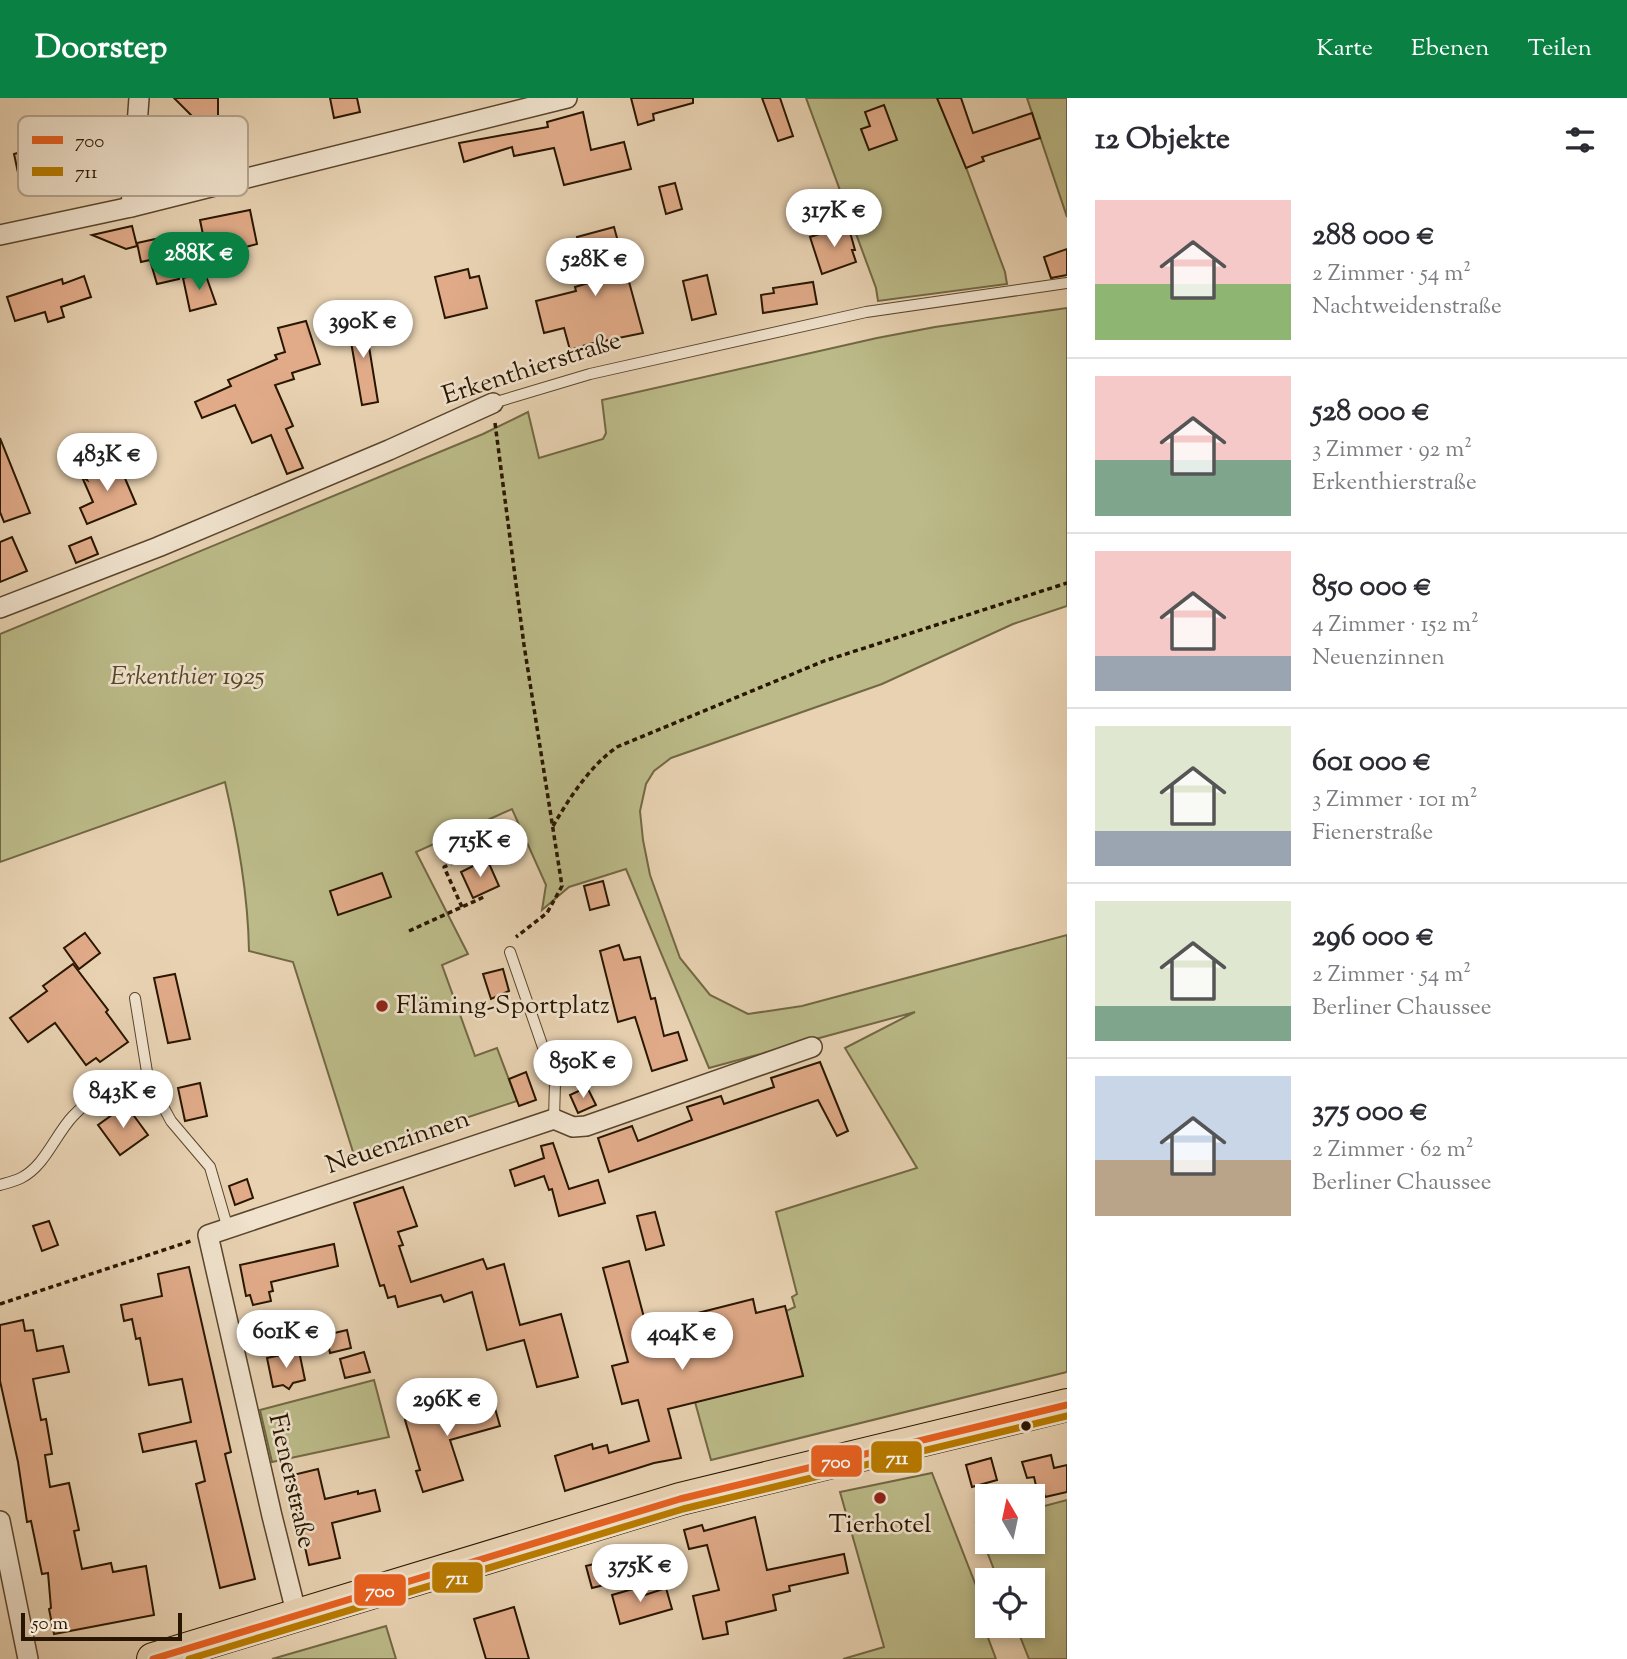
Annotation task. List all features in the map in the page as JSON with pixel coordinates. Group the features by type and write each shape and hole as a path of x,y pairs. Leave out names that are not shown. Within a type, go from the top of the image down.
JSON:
{"main road":[{"path":"153,1659 680,1499 1067,1405"}],"street":[{"path":"138,116 139,98"},
{"path":"248,178 567,98"},
{"path":"131,207 132,196"},
{"path":"0,234 175,196"},
{"name":"Erkenthierstraße","path":"0,608 171,542 332,475 493,403"},
{"name":"Neuenzinnen","path":"208,1236 554,1119 573,1127 586,1126 812,1047"},
{"name":"Fienerstraße","path":"208,1236 297,1616"},
{"path":"0,1521 28,1659"}],"lane":[{"name":"Erkenthierstraße","path":"493,403 590,374 866,312 1067,283"},
{"path":"510,952 555,1082 554,1119"},
{"path":"135,998 149,1077 171,1121 210,1167 229,1229"},
{"path":"0,1185 21,1178 32,1170 73,1116 98,1095 130,1081 149,1077"}],"path":[{"path":"493,403 522,632 562,886 547,912 513,939 510,952"},
{"path":"553,826 569,799 605,756 617,747 824,661 1067,583"},
{"path":"462,907 444,867 489,846"},
{"path":"409,931 486,896"},
{"path":"0,1304 208,1236"}],"green space":[{"path":"806,98 937,98 955,138 1005,272 1007,284 878,301 876,288"},
{"path":"1027,98 1067,98 1067,217"},
{"name":"Erkenthier 1925","path":"1067,308 1067,606 1013,624 882,684 671,758 654,771 646,784 640,811 650,875 680,958 710,995 748,1014 802,1006 1067,935 1067,1372 711,1460 695,1402 803,1375 786,1311 795,1307 792,1297 797,1294 776,1212 917,1168 845,1048 915,1012 709,1068 626,869 569,887 542,910 546,885 512,809 416,852 468,954 442,965 475,1056 497,1048 517,1101 354,1155 293,962 249,951 242,866 225,782 0,862 0,634 483,434 528,412 539,458 603,439 606,433 602,400 877,338"},
{"path":"374,1380 389,1437 272,1462 260,1410"},
{"path":"932,1473 975,1583 975,1638 988,1638 996,1659 843,1659 884,1647 840,1492"},
{"path":"1067,1500 1067,1659 1029,1659 1021,1638 1045,1638 1045,1568 993,1568 988,1554 1045,1554 1045,1506"},
{"path":"386,1626 396,1659 272,1659"}],"building":[{"path":"174,98 218,98 218,116 192,116"},
{"path":"330,98 357,98 360,112 334,118"},
{"path":"631,98 693,98 693,103 653,114 654,120 638,125"},
{"path":"762,98 780,98 793,136 778,141"},
{"path":"937,98 961,98 973,133 1032,113 1040,138 982,157 984,161 966,168"},
{"path":"884,105 897,140 869,150 861,129 870,126 865,112"},
{"path":"583,112 591,150 624,142 631,169 564,185 554,148 514,156 512,147 464,162 459,143 548,127 547,122"},
{"path":"18,153 18,173 14,154"},
{"path":"675,183 682,209 666,214 659,187"},
{"path":"250,210 257,244 242,248 245,261 210,269 200,220"},
{"path":"848,225 856,262 822,274 810,237"},
{"path":"132,226 137,246 126,249 92,235"},
{"path":"614,227 643,333 570,350 564,328 544,333 536,301 576,291 575,287 615,275 583,259 577,237"},
{"path":"169,236 179,279 157,284 150,260 141,262 137,243"},
{"path":"1067,249 1067,275 1051,278 1044,257"},
{"path":"468,269 470,278 479,276 487,308 445,318 435,277"},
{"path":"205,273 216,304 190,311 183,278"},
{"path":"707,275 716,314 692,320 683,281"},
{"path":"84,276 91,297 61,307 64,317 48,322 45,312 15,321 7,297 62,279 63,284"},
{"path":"813,282 817,304 763,313 761,295 774,293 773,288"},
{"path":"364,316 378,402 362,405 347,319"},
{"path":"306,321 320,364 292,373 294,379 275,385 293,426 286,429 303,468 287,474 271,435 252,443 235,405 202,418 195,402 231,386 228,380 277,359 275,355 285,352 278,328"},
{"path":"0,438 30,513 4,522 0,512"},
{"path":"118,462 136,504 87,524 80,508 93,502 82,477 87,480 85,476"},
{"path":"12,537 27,571 0,582 0,542"},
{"path":"91,537 98,554 76,563 69,546"},
{"path":"487,859 499,886 473,898 461,872"},
{"path":"382,873 391,897 338,915 330,891"},
{"path":"603,881 609,905 590,910 584,886"},
{"path":"85,933 100,953 79,969 64,948"},
{"path":"619,945 624,960 640,957 651,999 655,998 664,1036 678,1032 687,1060 652,1071 635,1017 618,1022 600,951"},
{"path":"73,964 128,1042 100,1062 96,1058 86,1065 55,1023 28,1042 10,1018 47,991 43,986"},
{"path":"503,969 509,991 491,999 483,974"},
{"path":"175,974 190,1039 168,1043 154,978"},
{"path":"820,1062 848,1131 837,1136 818,1100 609,1172 598,1138 632,1126 638,1141 692,1120 687,1107 721,1096 724,1104 774,1087 771,1078"},
{"path":"526,1072 536,1100 519,1106 509,1079"},
{"path":"200,1083 207,1116 185,1121 178,1088"},
{"path":"587,1087 596,1105 578,1113 570,1095"},
{"path":"126,1105 148,1135 120,1155 98,1125"},
{"path":"553,1143 569,1189 598,1180 605,1203 559,1216 552,1189 549,1190 544,1176 515,1186 510,1170 544,1158 541,1146"},
{"path":"247,1179 253,1198 235,1205 229,1186"},
{"path":"403,1187 417,1226 398,1232 403,1245 399,1246 411,1282 483,1259 487,1269 504,1264 520,1325 561,1314 578,1377 537,1387 524,1340 487,1350 472,1292 444,1302 441,1295 398,1307 395,1296 388,1298 384,1285 380,1286 354,1203"},
{"path":"655,1212 664,1245 646,1250 637,1216"},
{"path":"49,1221 58,1245 42,1251 33,1226"},
{"path":"334,1244 338,1266 271,1282 271,1301 253,1305 250,1295 246,1296 240,1265"},
{"path":"629,1261 650,1340 686,1331 682,1317 753,1299 756,1313 785,1306 803,1376 668,1409 681,1458 654,1463 565,1491 555,1456 592,1444 593,1449 607,1445 609,1453 649,1441 638,1400 622,1404 612,1366 628,1362 603,1268"},
{"path":"189,1267 231,1452 225,1454 255,1579 220,1588 196,1484 205,1481 196,1441 143,1452 139,1434 191,1422 182,1379 149,1385 140,1338 136,1339 132,1319 124,1321 121,1305 162,1296 158,1274"},
{"path":"23,1320 25,1331 33,1330 37,1351 63,1346 69,1372 33,1379 41,1420 46,1419 52,1454 45,1455 50,1487 69,1483 79,1530 74,1531 82,1569 111,1563 113,1572 146,1566 154,1615 54,1634 49,1609 48,1573 42,1574 31,1521 27,1522 18,1462 0,1381 0,1325"},
{"path":"347,1330 351,1348 330,1353 326,1335"},
{"path":"299,1351 305,1380 293,1383 289,1389 283,1385 273,1387 267,1358"},
{"path":"364,1352 370,1372 345,1378 340,1359"},
{"path":"491,1394 500,1426 450,1440 463,1480 423,1492 416,1471 420,1470 405,1420"},
{"path":"1051,1455 1054,1468 1067,1465 1067,1492 1045,1497 1045,1484 1036,1484 1034,1477 1027,1478 1022,1462"},
{"path":"991,1458 997,1480 972,1487 966,1465"},
{"path":"318,1469 325,1499 375,1490 380,1511 332,1523 340,1558 309,1565 289,1476"},
{"path":"755,1517 767,1570 844,1554 848,1573 789,1586 790,1591 773,1595 776,1610 726,1622 728,1634 703,1639 693,1596 719,1590 707,1545 689,1549 684,1530 702,1525 704,1531"},
{"path":"602,1562 608,1584 592,1588 586,1566"},
{"path":"643,1586 645,1595 666,1588 672,1609 620,1624 612,1595"},
{"path":"514,1607 529,1659 486,1659 474,1619"}],"transit line":[{"name":"700","path":"153,1659 680,1499 1067,1405"},
{"name":"711","path":"189,1659 683,1509 1067,1416"}],"place":[{"name":"Fläming-Sportplatz","path":"382,1006"},
{"name":"Tierhotel","path":"880,1498"}]}
